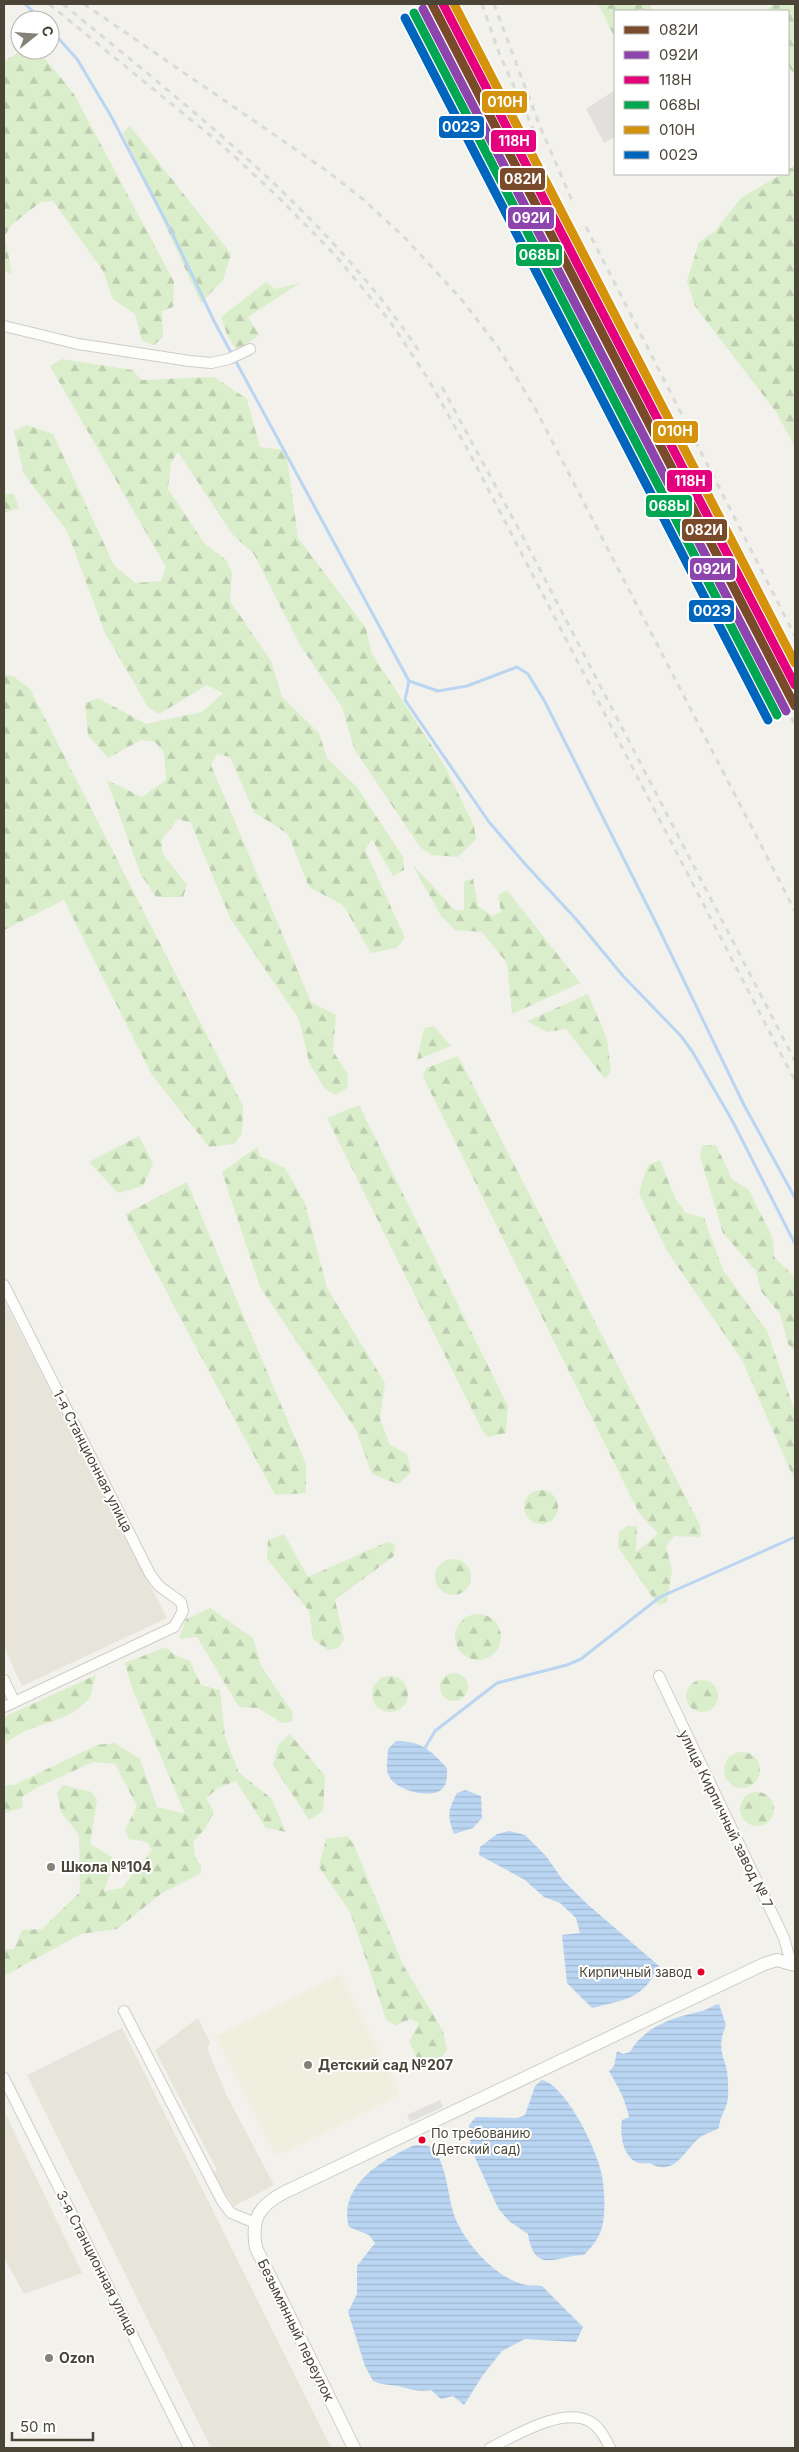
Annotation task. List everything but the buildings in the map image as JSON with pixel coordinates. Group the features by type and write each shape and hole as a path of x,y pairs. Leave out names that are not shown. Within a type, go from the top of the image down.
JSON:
{"street":[{"path":"4,326 78,344 190,361 211,362 229,359 250,349"},
{"name":"1-я Станционная улица","path":"4,1285 150,1574 159,1586 181,1602 183,1611 174,1627 14,1701"},
{"name":"улица Кирпичный завод № 7","path":"658,1676 784,1938 793,1964"},
{"path":"4,1680 14,1701 4,1707"},
{"path":"124,2011 222,2202 230,2213 255,2224 259,2212 265,2204 283,2193 764,1964 777,1960 793,1964"},
{"name":"3-я Станционная улица","path":"4,2078 189,2448"},
{"name":"Безымянный переулок","path":"255,2224 253,2234 262,2264 354,2448"},
{"path":"490,2448 551,2419 568,2418 588,2420 600,2430 610,2448"}],"shaded area":[{"path":"614,91 614,138 604,143 586,109"},
{"path":"4,1301 167,1618 22,1686 4,1647"},
{"name":"Детский сад №207","path":"340,1974 400,2094 276,2156 216,2036"},
{"path":"198,2018 210,2043 207,2048 227,2096 274,2185 234,2206 212,2174 217,2170 155,2050"},
{"path":"122,2028 331,2448 211,2448 27,2075"},
{"path":"440,2100 443,2107 410,2122 407,2115"},
{"path":"4,2111 82,2273 24,2294 4,2258"}],"green space":[{"path":"598,4 651,4 651,10 614,10 614,36"},
{"path":"773,4 791,4 795,6 795,76 789,67 789,10 767,10"},
{"path":"10,58 10,60 46,60 74,94 174,282 173,307 162,311 163,337 154,345 142,341 135,314 113,299 103,271 53,201 41,202 11,225 5,236 12,275 4,270 4,61"},
{"path":"130,126 231,254 223,280 201,303 123,133"},
{"path":"795,165 795,447 776,412 695,306 687,281 699,242 714,232 741,198 780,175 789,175 789,169"},
{"path":"266,282 275,289 300,283 248,317 259,335 237,350 228,337 221,317"},
{"path":"62,359 132,370 142,380 214,377 247,399 260,447 286,450 298,538 366,628 371,652 445,766 474,826 476,839 458,857 431,855 420,847 354,749 342,707 300,645 254,554 232,534 178,452 171,463 168,489 204,543 226,560 232,572 230,601 271,661 282,697 319,733 327,758 357,787 403,857 404,870 393,876 372,839 365,850 405,938 396,948 371,953 343,905 309,887 288,834 254,812 230,757 217,754 211,765 311,1002 336,1015 333,1051 348,1075 347,1088 336,1095 324,1088 309,1062 299,1019 230,918 191,823 178,819 162,839 162,853 187,885 183,897 156,897 140,873 107,780 142,797 166,780 164,752 155,742 141,740 108,758 88,735 85,703 98,698 146,724 202,712 223,693 207,685 159,714 148,707 105,633 67,531 24,474 14,431 27,425 53,434 114,565 135,583 161,581 166,567 50,366"},
{"path":"4,494 14,494 19,508 4,513"},
{"path":"4,675 13,676 30,689 243,1106 242,1134 234,1144 209,1147 152,1075 64,900 4,930"},
{"path":"412,864 455,910 464,910 464,881 473,879 478,906 492,916 501,912 498,895 507,890 580,983 512,1014 507,963 482,932 455,930 441,916"},
{"path":"588,994 607,1039 611,1071 605,1079 566,1029 547,1032 527,1021"},
{"path":"434,1026 451,1046 417,1060 424,1028"},
{"path":"458,1056 700,1525 701,1537 674,1536 666,1546 672,1570 667,1602 658,1605 618,1547 619,1532 627,1526 637,1526 636,1552 658,1534 639,1513 423,1077 426,1068"},
{"path":"359,1105 508,1406 506,1433 488,1437 482,1430 327,1118"},
{"path":"139,1136 153,1163 143,1186 118,1193 89,1162"},
{"path":"716,1145 732,1179 749,1190 773,1239 774,1257 795,1277 795,1352 788,1344 780,1314 761,1291 756,1271 723,1233 700,1156 702,1146"},
{"path":"257,1147 260,1156 285,1168 305,1203 327,1288 385,1383 380,1419 390,1445 407,1454 411,1472 398,1484 372,1474 356,1430 260,1287 222,1172"},
{"path":"660,1160 675,1198 686,1213 704,1218 723,1270 767,1331 795,1412 795,1481 742,1360 667,1251 639,1193 648,1165"},
{"path":"187,1182 306,1464 306,1493 275,1495 125,1214"},
{"path":"541,1490 553,1495 558,1507 553,1519 541,1524 529,1519 524,1507 529,1495"},
{"path":"284,1534 308,1577 387,1542 395,1544 394,1556 335,1600 344,1640 338,1648 328,1650 313,1639 309,1611 267,1559 268,1540"},
{"path":"453,1559 466,1564 471,1577 466,1590 453,1595 440,1590 435,1577 440,1564"},
{"path":"210,1608 253,1638 261,1666 293,1713 291,1722 282,1723 258,1708 239,1707 197,1637 179,1639 186,1619"},
{"path":"473,1614 483,1614 495,1620 500,1628 500,1646 495,1654 487,1659 473,1660 465,1657 458,1650 455,1642 455,1632 458,1624 465,1617"},
{"path":"166,1647 173,1654 190,1661 201,1685 220,1690 225,1737 239,1773 271,1798 286,1832 266,1828 236,1781 218,1788 206,1798 214,1812 204,1830 193,1841 195,1857 201,1866 201,1873 162,1893 117,1929 81,1934 4,1976 4,1950 14,1949 22,1930 42,1929 80,1892 79,1835 61,1812 57,1793 63,1785 92,1792 97,1800 90,1844 112,1857 113,1866 104,1891 122,1888 152,1850 147,1842 129,1839 125,1830 137,1806 115,1764 93,1762 38,1787 22,1797 23,1808 4,1813 4,1785 14,1785 97,1745 115,1743 140,1759 157,1807 185,1814 132,1688 125,1663"},
{"path":"454,1673 464,1677 468,1687 464,1697 454,1701 444,1697 440,1687 444,1677"},
{"path":"96,1675 89,1699 78,1709 56,1720 23,1732 4,1746 4,1717"},
{"path":"390,1676 397,1677 403,1681 407,1687 407,1701 403,1707 397,1711 390,1712 383,1711 377,1707 373,1701 372,1694 373,1687 377,1681 383,1677"},
{"path":"702,1680 708,1681 713,1685 717,1690 717,1702 713,1707 708,1711 702,1712 696,1711 691,1707 687,1702 686,1696 687,1690 691,1685 696,1681"},
{"path":"290,1734 325,1776 323,1811 309,1820 273,1765 278,1745"},
{"path":"742,1752 749,1753 755,1757 759,1763 759,1777 755,1783 749,1787 742,1788 735,1787 729,1783 725,1777 724,1770 725,1763 729,1757 735,1753"},
{"path":"757,1792 764,1793 769,1797 773,1802 773,1816 769,1821 764,1825 757,1826 750,1825 745,1821 741,1816 740,1809 741,1802 745,1797 750,1793"},
{"path":"347,1836 354,1845 403,1965 443,2031 447,2050 436,2063 419,2062 409,2042 419,2023 410,2019 395,2026 386,2019 350,1912 319,1867 326,1839"}],"water":[{"path":"396,1741 405,1741 419,1745 436,1756 447,1768 446,1783 441,1790 429,1794 413,1792 392,1781 387,1770 388,1749"},
{"path":"465,1790 481,1796 482,1818 473,1828 454,1834 450,1822 450,1809 457,1793"},
{"path":"509,1831 525,1835 546,1856 562,1879 586,1903 659,1966 653,1977 639,1992 624,2000 592,2008 567,1983 562,1935 580,1933 576,1918 560,1903 544,1897 525,1880 479,1855 480,1847 497,1834"},
{"path":"719,2004 726,2025 721,2049 727,2074 728,2098 719,2128 700,2137 672,2165 658,2167 649,2163 634,2161 625,2150 621,2127 622,2120 629,2117 621,2093 609,2071 614,2066 617,2051 623,2054 630,2052 643,2035 661,2024"},
{"path":"542,2080 561,2094 580,2121 600,2165 604,2201 602,2227 598,2237 588,2251 584,2255 548,2260 536,2255 531,2247 528,2234 509,2221 498,2208 471,2149 469,2125 476,2117 517,2118 525,2115 535,2086"},
{"path":"415,2145 429,2146 437,2154 443,2169 456,2219 462,2231 479,2254 500,2273 511,2280 524,2285 542,2286 583,2327 576,2342 525,2339 502,2351 483,2375 464,2405 453,2396 441,2399 431,2390 416,2390 373,2381 365,2366 348,2312 357,2294 357,2266 375,2243 369,2235 349,2227 347,2212 350,2199 356,2186 377,2166"}],"waterway":[{"path":"25,4 31,10"},
{"path":"60,40 77,59 111,116 174,237 215,323 409,681 405,700 489,822 576,919 623,976 681,1036 692,1051 733,1122 795,1244"},
{"path":"409,681 438,691 467,686 517,667 528,674 545,702 659,929 744,1105 795,1198"},
{"path":"425,1748 435,1731 497,1683 567,1665 581,1659 660,1597 795,1537"}],"railway":[{"path":"49,4 223,146 275,194 335,255 389,320 427,377 469,452 795,1081"},
{"path":"63,4 207,123 299,208 342,253 382,300 419,351"},
{"path":"84,4 327,171 364,200 406,239 462,300 498,347 536,410 795,911"},
{"path":"421,4 795,725"},
{"path":"482,4 499,53 535,133"},
{"path":"494,4 539,124 574,205"},
{"path":"586,227 795,636"},
{"path":"442,387 523,537 795,1061"}],"transit line":[{"name":"082И","path":"432,4 795,706"},
{"name":"118Н","path":"443,4 795,685"},
{"name":"010Н","path":"454,4 795,663"},
{"name":"092И","path":"423,9 786,711"},
{"name":"068Ы","path":"414,13 777,715"},
{"name":"002Э","path":"405,18 768,720"}],"place":[{"name":"Школа №104","path":"51,1867"},
{"name":"Кирпичный завод","path":"701,1972"},
{"name":"Детский сад №207","path":"308,2065"},
{"name":"По требованию (Детский сад)","path":"422,2140"},
{"name":"Ozon","path":"49,2358"}]}
